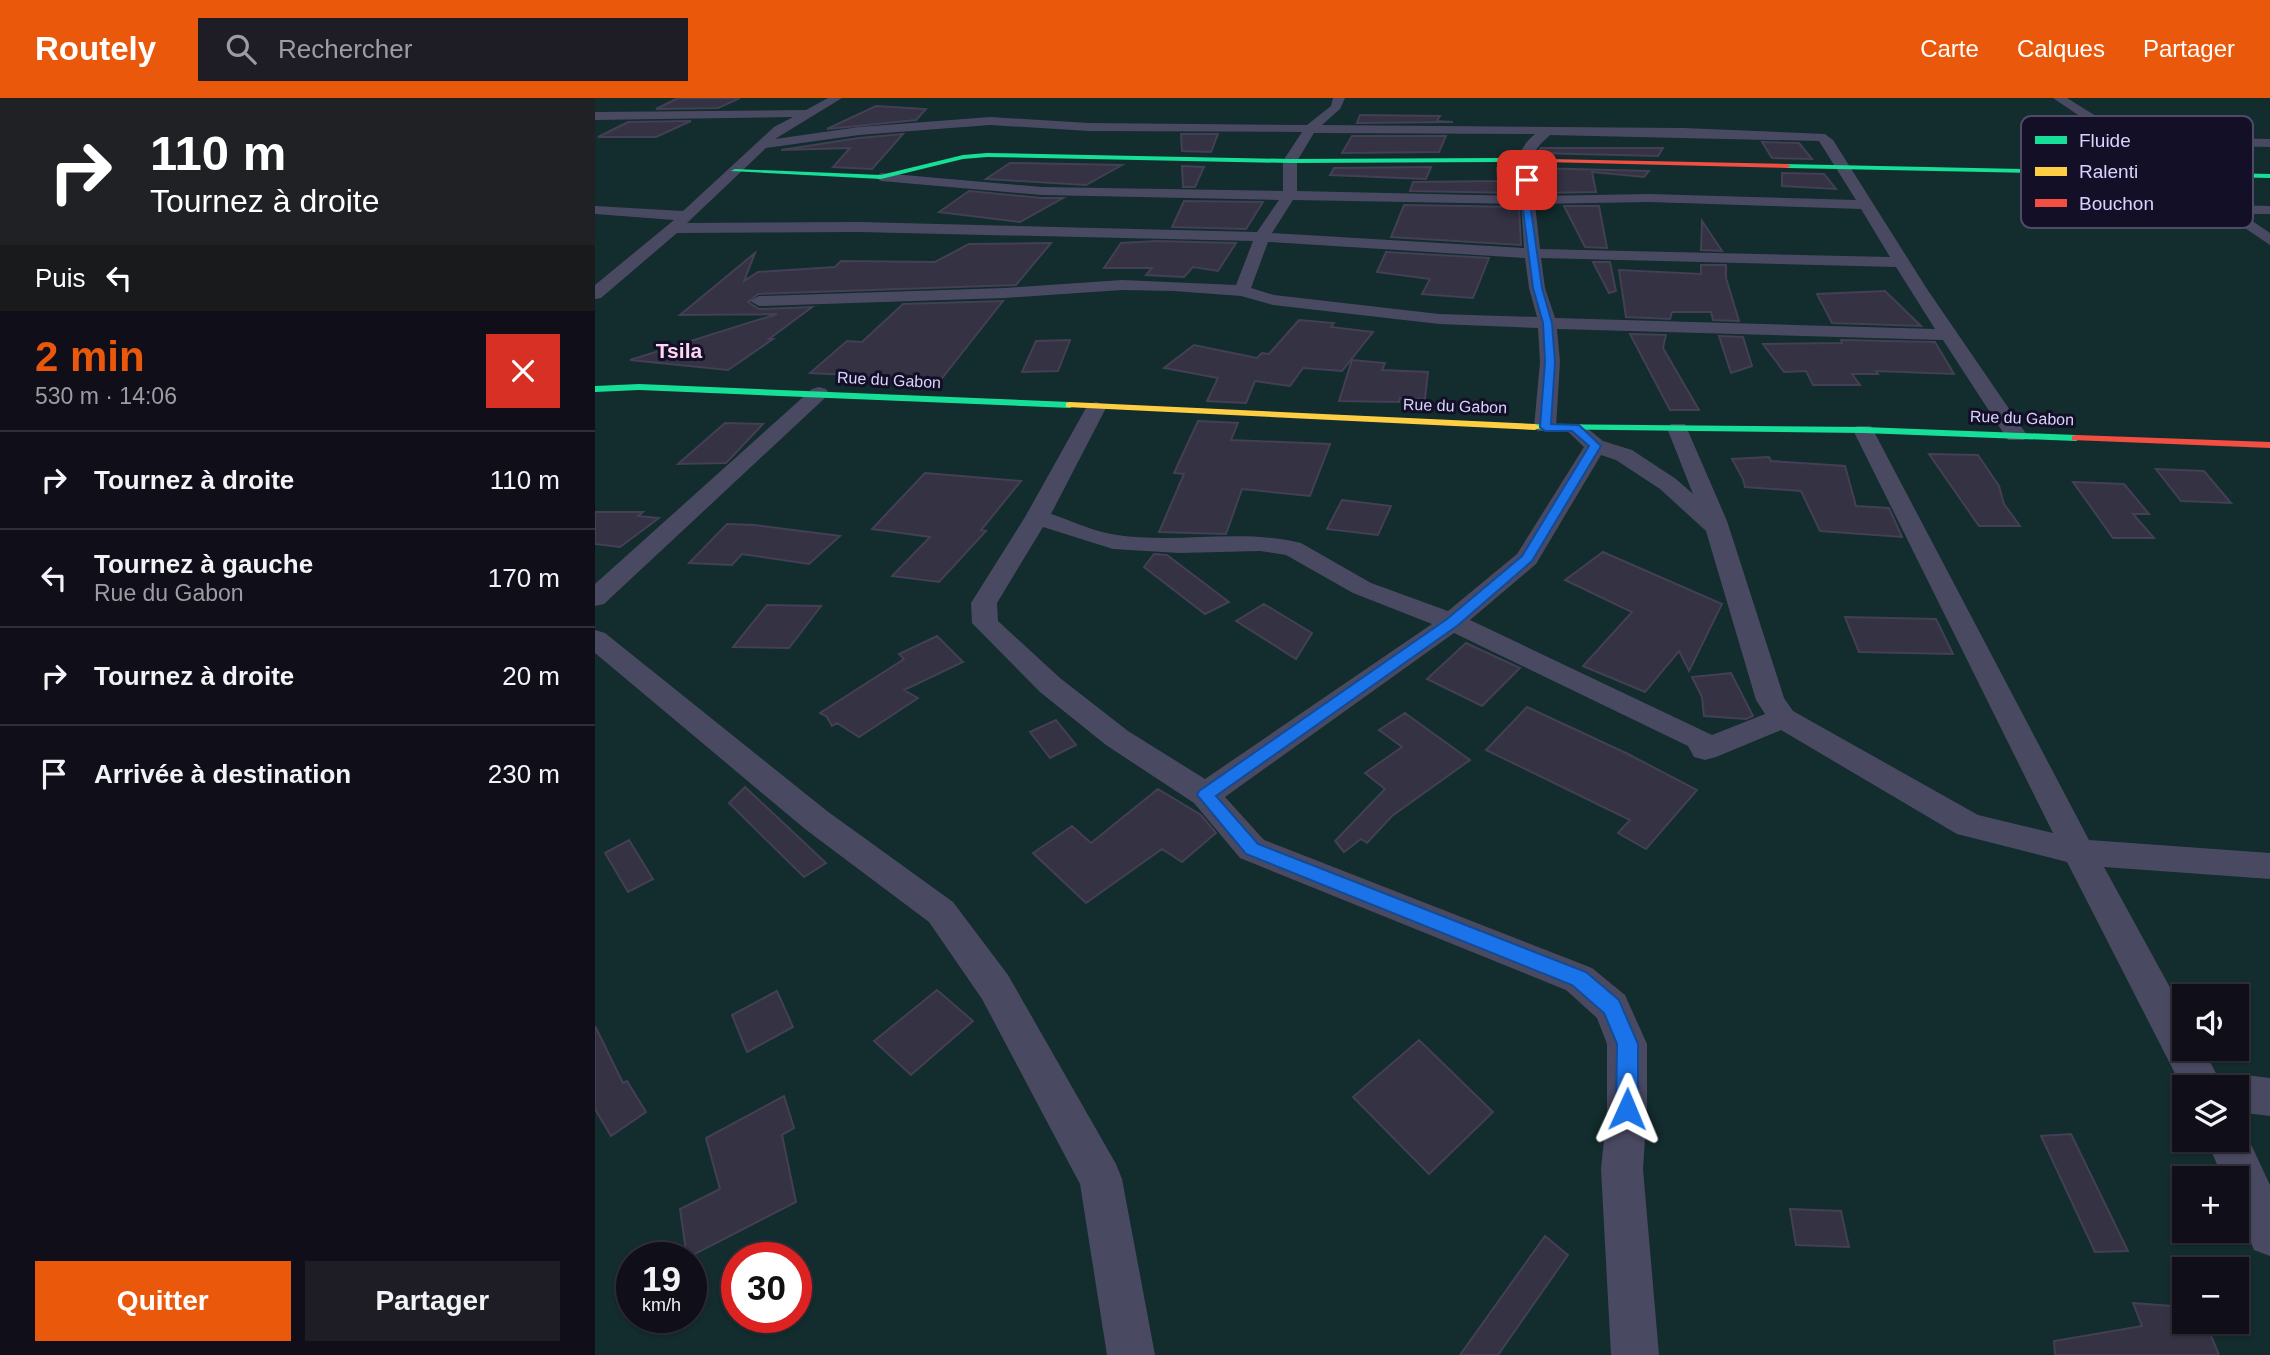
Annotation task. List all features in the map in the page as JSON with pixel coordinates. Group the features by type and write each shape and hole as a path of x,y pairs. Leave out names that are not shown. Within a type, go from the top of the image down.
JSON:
{"main road":[{"path":"735,171 881,177 903,174 963,157 987,155 1290,161 1455,159 2021,172"},
{"name":"Rue du Gabon","path":"596,379 639,387 1545,427 1585,437 1678,428 1864,430 2270,445"}],"street":[{"path":"595,294 601,281 687,216 778,130 836,98"},
{"path":"2059,98 2087,116"},
{"path":"1242,292 1262,237 1290,194 1290,161 1310,129 1341,105"},
{"path":"595,116 806,113"},
{"path":"595,128 616,116"},
{"path":"1402,116 1507,124 1545,133"},
{"path":"763,145 859,131 990,121 1089,127 1812,135 1827,140 1863,205 2016,435"},
{"path":"1545,133 1529,147 1525,161 1530,200 1527,210 1537,288 1547,323 1550,362 1545,427"},
{"path":"881,177 1042,191 1530,200 1649,198 1863,205"},
{"path":"595,210 687,216"},
{"path":"670,228 859,227 1262,237 1475,252 1901,262"},
{"path":"2253,228 2270,240"},
{"path":"759,301 1005,293 1122,285 1174,286 1242,292 1273,300 1426,318 1947,335"},
{"path":"595,598 819,393"},
{"path":"1095,408 1037,517 984,603 985,623 1050,685 1117,738 1205,795 1252,849 1579,978 1612,1007 1627,1044 1627,1109 1622,1169 1636,1355"},
{"path":"1678,428 1717,528 1770,700 1783,718 1969,825 2079,852 2270,866"},
{"path":"1864,430 2079,852 2197,1075"},
{"path":"1205,795 1452,622 1527,559 1585,437 1624,455 1668,484 1717,528"},
{"path":"1037,517 1113,542 1179,546 1260,544 1292,548 1362,588 1452,622 1699,739 1705,749 1783,718"},
{"path":"595,639 816,820 941,912 995,987 1101,1179 1131,1355"},
{"path":"2249,1094 2270,1097"},
{"path":"2233,1152 2270,1234"}],"green space":[{"path":"595,98 2270,98 2270,1355 595,1355"}],"building":[{"path":"678,98 740,98 718,108 656,109"},
{"path":"876,106 926,109 916,120 827,129"},
{"path":"1360,115 1440,116 1437,121 1453,122 1357,123"},
{"path":"691,121 656,137 598,137 628,122"},
{"path":"903,134 872,169 833,167 850,148 781,150 859,138"},
{"path":"1181,134 1218,134 1211,152 1182,151"},
{"path":"1352,136 1446,136 1439,152 1342,153"},
{"path":"1762,142 1799,143 1812,159 1772,158"},
{"path":"1541,148 1663,148 1658,156 1537,153"},
{"path":"1010,163 1122,165 1086,185 986,179"},
{"path":"1182,166 1204,167 1195,187 1183,187"},
{"path":"1431,167 1426,179 1330,175 1334,168"},
{"path":"1497,168 1516,168 1518,193 1410,191 1413,182 1498,181"},
{"path":"1534,168 1649,171 1644,177 1592,172 1596,192 1537,193"},
{"path":"1782,173 1824,174 1836,189 1782,186"},
{"path":"969,191 1063,198 1020,222 939,212"},
{"path":"1184,201 1263,202 1246,229 1172,227"},
{"path":"1404,205 1519,207 1521,245 1391,237"},
{"path":"1564,206 1599,206 1607,248 1585,247"},
{"path":"1702,221 1722,251 1701,250"},
{"path":"1051,243 1016,285 758,294 748,302 759,309 812,307 769,339 773,339 728,370 630,360 777,314 680,315 755,253 744,281 758,272 835,267 841,261 935,262 969,244"},
{"path":"1121,243 1236,243 1218,271 1193,267 1184,277 1146,275 1152,268 1104,268"},
{"path":"1386,252 1489,258 1473,298 1422,294 1430,279 1377,272"},
{"path":"1593,262 1610,262 1616,291 1609,293"},
{"path":"1701,265 1726,265 1726,278 1739,321 1713,320 1711,312 1672,312 1670,319 1626,317 1619,270 1701,274"},
{"path":"1885,291 1921,326 1832,323 1817,294"},
{"path":"1003,301 939,382 866,381 871,376 810,373 847,341 862,342 903,304"},
{"path":"1299,320 1334,323 1331,327 1373,332 1342,371 1303,368 1290,386 1255,381 1246,403 1207,401 1218,378 1164,368 1194,345 1257,358 1262,353 1269,354"},
{"path":"1630,334 1666,335 1663,348 1699,410 1670,410"},
{"path":"1719,336 1743,337 1752,366 1731,373"},
{"path":"1070,340 1058,371 1022,372 1036,341"},
{"path":"1841,340 1935,342 1954,374 1876,371 1878,374 1852,374 1860,385 1813,385 1806,371 1784,372 1763,344 1842,343"},
{"path":"1352,360 1385,363 1382,370 1428,372 1425,399 1400,398 1399,402 1339,401"},
{"path":"1198,421 1238,423 1231,440 1330,444 1310,496 1242,489 1226,534 1159,532 1184,474 1174,473"},
{"path":"725,423 763,424 726,463 678,464"},
{"path":"1929,454 1978,455 1999,486 2004,504 2020,526 1979,526"},
{"path":"1769,457 1771,461 1845,466 1856,506 1889,508 1902,537 1820,531 1801,491 1745,487 1732,459"},
{"path":"2156,469 2204,471 2231,503 2181,501"},
{"path":"925,473 1021,481 981,530 986,531 939,582 892,576 930,537 872,529"},
{"path":"2073,482 2124,484 2149,514 2133,514 2154,538 2113,538"},
{"path":"1342,500 1391,506 1378,535 1327,529"},
{"path":"595,512 643,512 638,516 659,518 620,547 595,544"},
{"path":"727,524 840,536 809,564 742,554 732,565 689,563"},
{"path":"1603,552 1722,604 1689,671 1679,651 1645,692 1583,666 1632,612 1565,580"},
{"path":"1154,554 1167,555 1229,602 1205,614 1144,567"},
{"path":"1264,604 1312,633 1296,659 1236,621"},
{"path":"767,605 821,606 789,648 733,647"},
{"path":"1845,617 1936,619 1953,654 1859,652"},
{"path":"937,636 963,662 904,690 918,698 859,737 837,723 832,726 827,717 820,713 904,659 899,654"},
{"path":"1466,643 1520,668 1482,706 1427,679"},
{"path":"1731,673 1753,716 1746,719 1704,716 1702,697 1692,677"},
{"path":"1527,707 1697,790 1646,849 1618,833 1630,820 1486,750"},
{"path":"1405,713 1470,760 1392,816 1367,843 1361,839 1344,852 1335,841 1385,789 1365,773 1402,747 1379,730"},
{"path":"1056,720 1076,745 1050,758 1030,732"},
{"path":"745,787 826,863 804,877 729,803"},
{"path":"1158,789 1201,815 1216,833 1182,862 1162,849 1086,903 1033,853 1072,826 1091,843"},
{"path":"629,840 653,879 628,892 605,853"},
{"path":"937,990 973,1021 911,1075 874,1041"},
{"path":"777,991 793,1027 747,1052 732,1015"},
{"path":"595,1026 623,1083 627,1081 646,1112 611,1136 595,1109"},
{"path":"1419,1040 1493,1112 1429,1174 1353,1097"},
{"path":"784,1096 794,1128 782,1135 796,1202 707,1248 707,1242 685,1242 680,1209 720,1189 706,1138"},
{"path":"2071,1134 2128,1251 2095,1252 2041,1136"},
{"path":"1790,1209 1841,1211 1849,1247 1796,1245"},
{"path":"1545,1236 1568,1255 1498,1355 1460,1355"},
{"path":"2133,1303 2172,1306 2172,1334 2210,1334 2219,1355 2055,1355 2054,1341 2142,1326"}],"traffic: fast":[{"path":"735,171 881,177 963,157 987,155 1290,161 1502,160"},
{"path":"1787,166 2021,171"},
{"path":"2253,176 2270,176"},
{"path":"595,389 639,387 1070,405"},
{"path":"1535,427 1864,430 2076,438"}],"traffic: slow":[{"path":"1070,405 1535,427"}],"traffic: jam":[{"path":"1502,160 1787,166"},
{"path":"2076,438 2270,445"}],"district":[{"name":"Tsila","path":"679,350"}],"route":[{"path":"1527,180 1530,200 1527,210 1537,288 1547,323 1550,362 1545,427 1575,428 1595,446 1527,559 1452,622 1205,795 1252,849 1579,978 1612,1007 1627,1044 1627,1109"}]}
